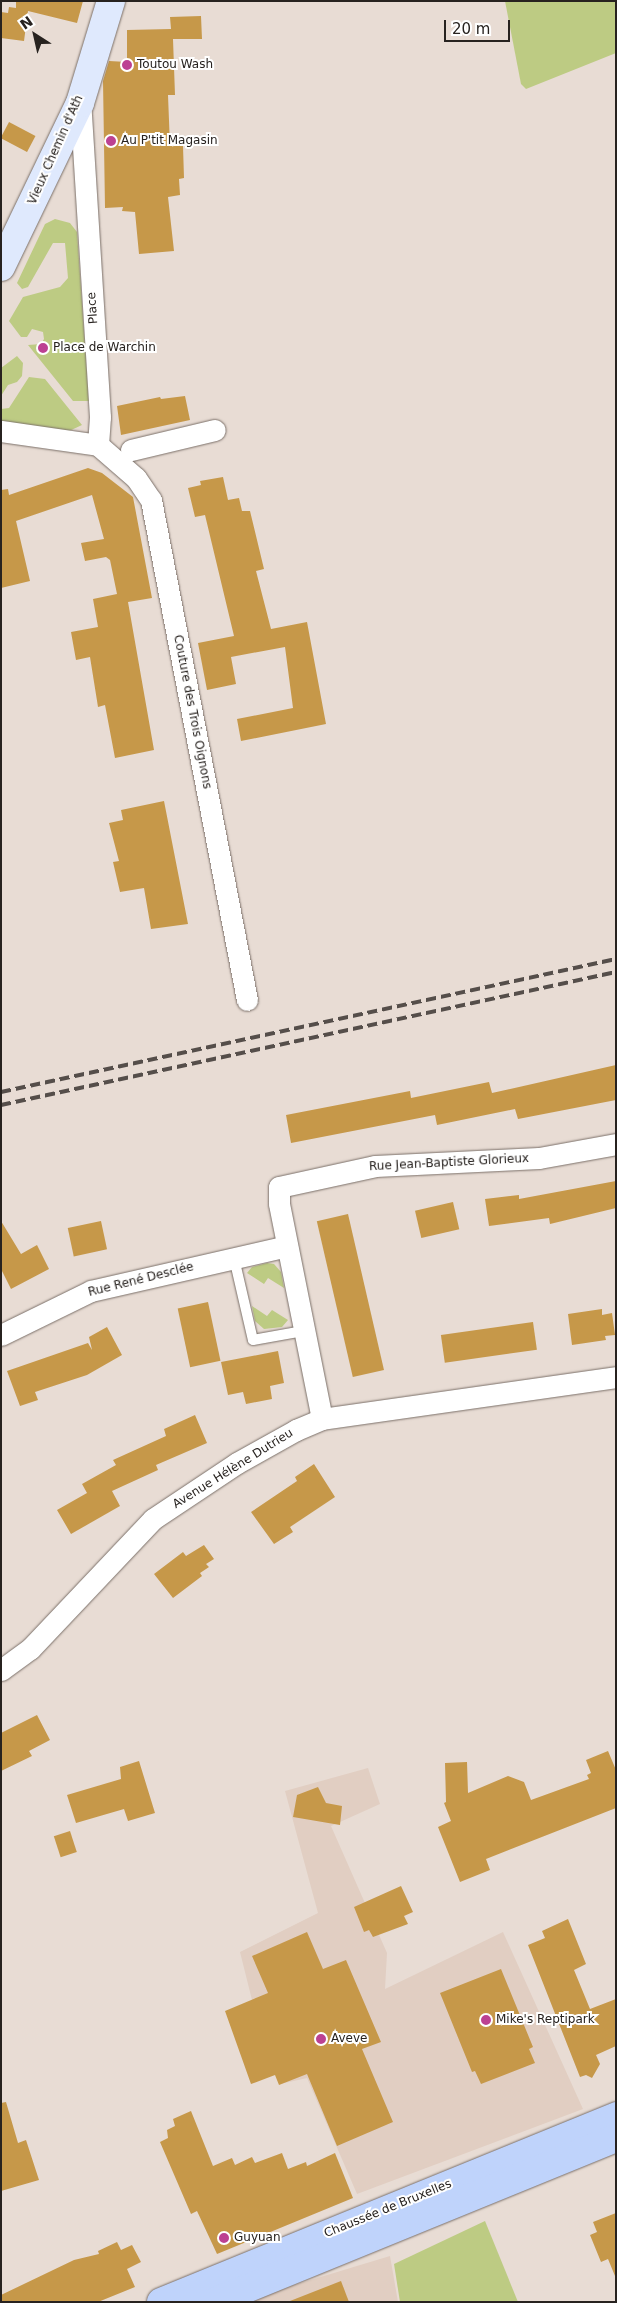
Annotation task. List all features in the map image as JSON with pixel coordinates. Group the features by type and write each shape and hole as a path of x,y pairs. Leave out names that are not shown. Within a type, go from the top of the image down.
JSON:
{"main road":[{"name":"Chaussée de Bruxelles","path":"161,2302 616,2116"},
{"name":"Chaussée de Bruxelles","path":"214,2302 616,2138"}],"street":[{"name":"Vieux Chemin d'Ath","path":"1,267 80,103 111,1"},
{"name":"Place","path":"80,103 100,417 98,445"},
{"path":"131,450 215,430"},
{"path":"1,432 98,445"},
{"name":"Couture des Trois Oignons","path":"98,445 136,478 151,500 247,1000"},
{"name":"Rue Jean-Baptiste Glorieux","path":"322,1419 279,1203 279,1187 295,1181 376,1166 539,1158 616,1144"},
{"name":"Rue René Desclée","path":"1,1335 91,1291 287,1246"},
{"name":"Avenue Hélène Dutrieu","path":"1,1670 30,1649 153,1519 238,1463 322,1419 616,1377"}],"lane":[{"path":"234,1258 253,1340 303,1331"}],"shaded area":[{"path":"368,1768 380,1804 331,1826 387,1953 385,1989 503,1932 583,2109 357,2194 307,2078 280,2084 252,2000 240,1952 318,1913 285,1791"},
{"path":"390,2256 398,2302 238,2302"}],"green space":[{"path":"505,1 616,1 616,53 526,89 521,84"},
{"path":"55,219 70,223 77,232 89,401 73,401 28,345 41,344 44,339 43,332 32,329 27,337 21,337 9,321 23,297 60,287 68,278 65,243 53,243 28,287 22,289 17,283 45,224"},
{"path":"17,356 23,363 22,376 17,382 8,385 1,396 1,368"},
{"path":"29,377 45,379 82,425 67,432 1,421 1,409 9,408"},
{"path":"267,1263 274,1264 281,1272 284,1288 268,1278 264,1284 247,1273 252,1267"},
{"path":"252,1306 267,1316 272,1310 288,1320 282,1327 264,1329 255,1321"},
{"path":"485,2221 518,2302 400,2302 394,2264"}],"building":[{"path":"16,1 83,1 77,23 28,11 24,41 1,38 1,12 8,13 9,7 16,8"},
{"path":"201,16 202,39 173,39 175,95 168,95 170,146 183,146 184,178 179,179 180,195 168,197 174,251 139,254 135,212 122,211 123,207 105,208 103,81 109,61 127,62 127,30 171,29 170,17"},
{"path":"9,122 35,136 27,152 1,138"},
{"path":"185,396 190,420 121,435 117,406 160,397 161,399"},
{"path":"88,468 102,473 133,497 152,598 128,602 154,750 115,758 105,705 98,707 90,657 76,660 71,632 98,627 93,599 117,594 110,560 106,557 85,561 81,543 104,539 92,495 16,521 30,581 1,588 1,490 8,489 9,495"},
{"path":"223,477 228,500 239,498 242,511 250,511 264,569 256,571 271,629 307,622 326,724 241,741 237,719 293,708 285,647 231,657 236,684 207,690 198,643 234,636 205,515 195,517 188,488 201,485 200,481"},
{"path":"164,801 188,924 151,929 144,888 120,892 113,862 119,861 109,823 123,820 121,810"},
{"path":"616,1065 616,1100 518,1119 515,1109 437,1125 435,1115 291,1143 286,1115 410,1091 411,1098 489,1082 492,1093"},
{"path":"616,1181 616,1208 550,1224 549,1218 489,1226 485,1199 519,1195 519,1199"},
{"path":"453,1202 459,1229 421,1238 415,1211"},
{"path":"348,1214 384,1370 353,1377 317,1221"},
{"path":"1,1221 21,1254 37,1245 49,1269 11,1289 1,1269"},
{"path":"101,1221 107,1249 74,1256 68,1228"},
{"path":"208,1302 220,1361 190,1367 178,1308"},
{"path":"602,1309 602,1315 612,1313 615,1335 605,1336 606,1340 572,1345 568,1314"},
{"path":"533,1322 537,1350 445,1363 441,1335"},
{"path":"107,1327 122,1355 87,1375 35,1392 38,1400 20,1406 7,1371 88,1343 92,1350 89,1337"},
{"path":"278,1351 284,1383 270,1386 272,1399 246,1404 243,1392 228,1395 221,1362"},
{"path":"195,1415 207,1443 156,1465 158,1470 112,1491 120,1506 71,1534 57,1510 87,1493 82,1484 116,1465 113,1460 166,1436 164,1429"},
{"path":"314,1464 335,1497 290,1527 293,1532 274,1544 251,1512 297,1481 295,1477"},
{"path":"204,1545 214,1559 206,1564 209,1567 200,1573 202,1576 173,1598 154,1574 183,1552 186,1556"},
{"path":"37,1715 50,1740 29,1751 32,1756 1,1771 1,1733"},
{"path":"608,1751 616,1770 616,1808 486,1859 490,1870 460,1882 438,1827 451,1821 444,1803 446,1802 445,1763 467,1762 468,1793 508,1776 524,1782 531,1800 589,1779 587,1775 591,1773 586,1760"},
{"path":"139,1761 155,1813 128,1821 124,1809 76,1823 67,1795 121,1779 120,1767"},
{"path":"318,1787 326,1803 342,1806 340,1825 293,1817 297,1795"},
{"path":"70,1831 77,1852 61,1857 54,1836"},
{"path":"401,1886 413,1912 404,1916 408,1924 373,1937 369,1930 364,1932 354,1907"},
{"path":"568,1919 586,1964 574,1970 590,2009 616,1999 616,2046 596,2055 600,2064 592,2078 586,2075 580,2077 528,1945 545,1938 542,1931"},
{"path":"307,1932 323,1969 346,1960 381,2042 362,2049 393,2122 337,2146 307,2074 279,2085 275,2075 251,2084 225,2011 268,1993 252,1956"},
{"name":"Mike's Reptipark","path":"501,1969 533,2047 529,2049 535,2063 481,2084 475,2071 472,2072 440,1993"},
{"path":"6,2102 18,2143 26,2140 39,2180 1,2191 1,2103"},
{"path":"191,2111 213,2166 232,2158 235,2165 252,2157 255,2163 282,2153 288,2169 306,2162 307,2166 335,2153 353,2198 217,2254 197,2211 191,2214 160,2142 168,2138 167,2130 175,2126 173,2119"},
{"path":"616,2213 615,2276 608,2259 601,2262 590,2235 597,2232 593,2222"},
{"path":"117,2242 121,2250 132,2245 141,2262 127,2269 135,2287 98,2302 1,2302 1,2295 74,2260 99,2254 98,2251"},
{"path":"341,2281 349,2302 290,2302 290,2301"}],"railway":[{"path":"1,1092 616,959"},
{"path":"1,1105 616,972"}],"place":[{"name":"Toutou Wash","path":"127,65"},
{"name":"Au P'tit Magasin","path":"111,141"},
{"name":"Place de Warchin","path":"43,348"},
{"name":"Mike's Reptipark","path":"486,2020"},
{"name":"Aveve","path":"321,2039"},
{"name":"Guyuan","path":"224,2238"}]}
